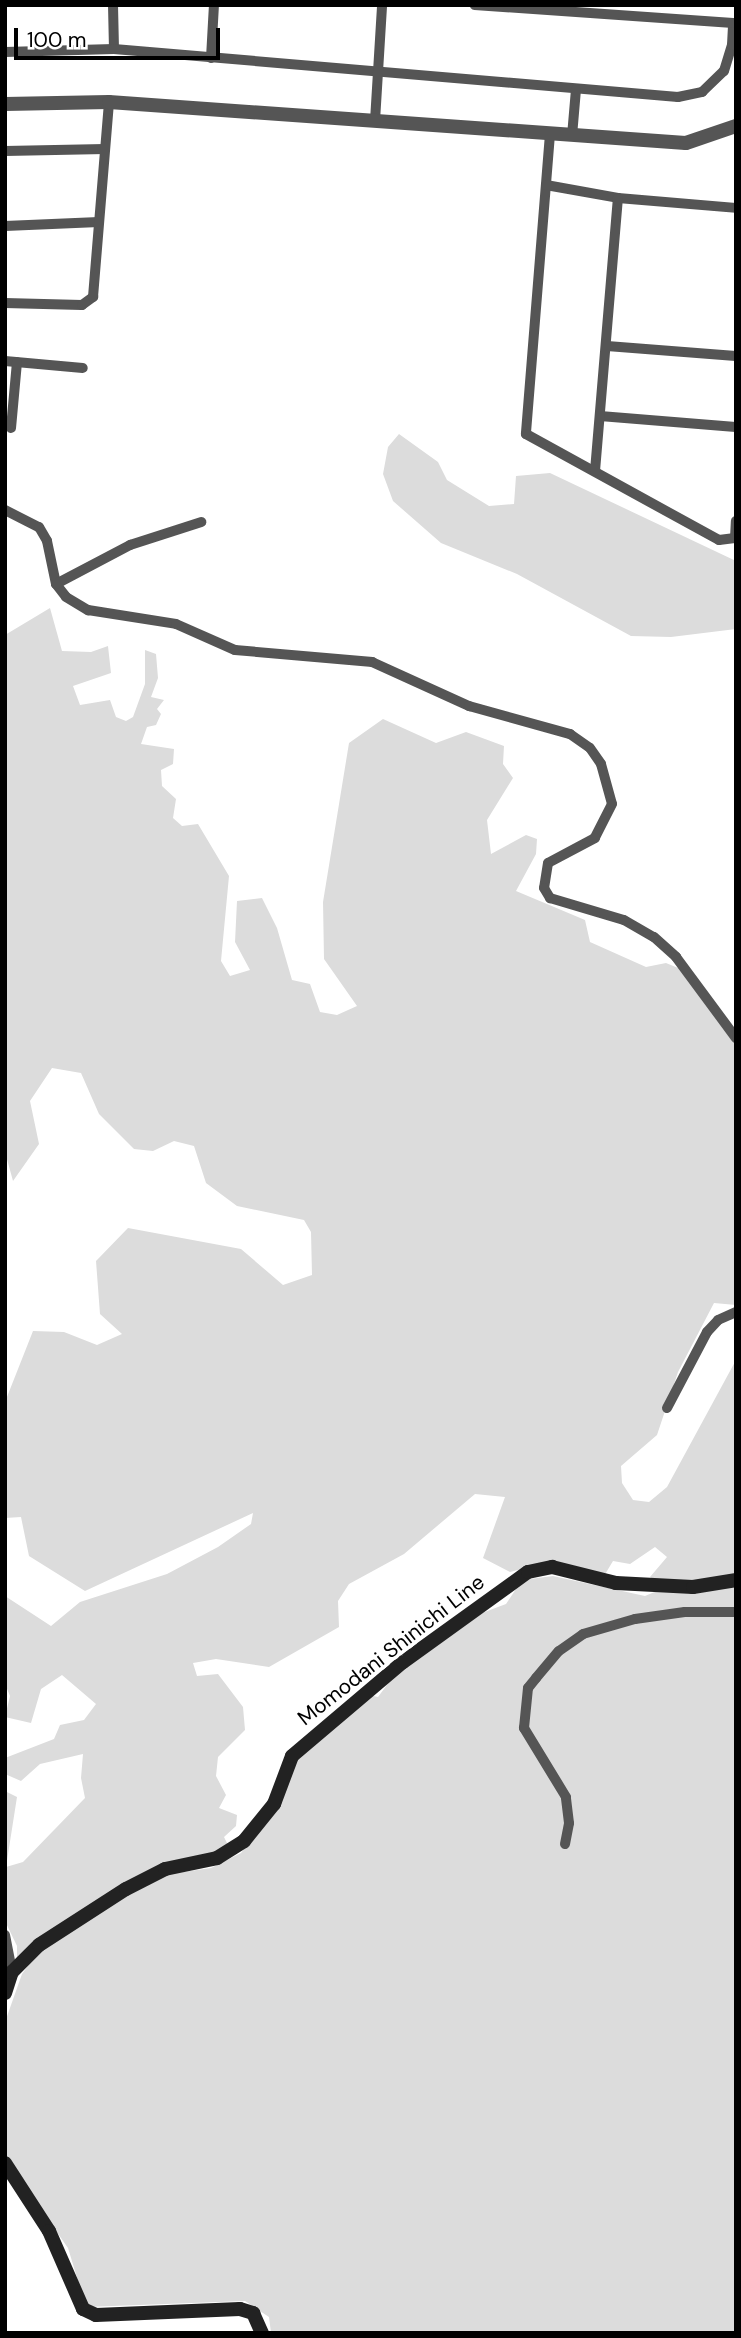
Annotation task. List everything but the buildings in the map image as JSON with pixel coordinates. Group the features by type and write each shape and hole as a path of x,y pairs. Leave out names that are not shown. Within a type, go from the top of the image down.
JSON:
{"main road":[{"name":"Momodani Shinichi Line","path":"5,1993 12,1972 39,1945 126,1889 165,1869 217,1858 244,1841 274,1804 292,1756 403,1662 528,1572 552,1567 617,1583 682,1587 736,1580"},
{"path":"5,2163 49,2231 83,2309 96,2315 240,2309 253,2313 262,2324 262,2333"}],"street":[{"path":"113,5 114,49"},
{"path":"211,58 214,5"},
{"path":"375,121 383,5"},
{"path":"5,52 114,49 678,97 702,92 724,71 734,23 564,9 475,5"},
{"path":"572,136 576,89"},
{"path":"5,303 82,305 93,297 109,102"},
{"path":"5,104 109,102 686,144 736,126"},
{"path":"550,134 526,434 719,540 735,538 736,521"},
{"path":"5,151 105,149"},
{"path":"546,185 618,198 736,208"},
{"path":"594,471 618,198"},
{"path":"5,226 99,222"},
{"path":"607,346 736,356"},
{"path":"11,428 11,362 83,368"},
{"path":"600,416 736,427"},
{"path":"5,510 39,527 47,541 56,584 66,597 88,610 176,624 235,650 372,662 468,706 570,734 590,748 601,764 612,804 595,838 548,863 544,888 550,898 624,920 654,937 676,957 736,1038"},
{"path":"56,584 130,545 201,522"},
{"path":"667,1408 707,1332 718,1320 736,1312"},
{"path":"565,1844 569,1823 566,1797 524,1728 528,1688 559,1651 583,1634 635,1619 685,1612 736,1612"},
{"path":"5,1935 12,1972"}],"shaded area":[{"path":"399,434 438,462 447,480 489,506 514,504 516,476 550,473 736,561 736,629 671,637 631,636 517,574 441,543 393,501 383,474 388,447"},
{"path":"50,608 62,651 91,652 108,646 111,673 73,686 80,705 110,700 116,717 126,721 133,717 145,684 145,650 156,654 158,678 151,697 164,700 157,709 161,714 156,725 147,727 141,744 174,749 173,764 161,770 162,786 176,799 173,818 182,826 198,824 229,876 221,961 230,976 250,970 235,942 237,901 262,898 277,928 292,980 310,984 320,1012 337,1015 357,1006 324,959 323,902 349,743 383,719 436,743 466,732 504,746 503,764 513,778 487,820 491,854 526,835 537,839 536,854 516,891 585,920 590,942 646,967 666,963 683,970 736,1044 736,1305 714,1303 678,1372 657,1435 621,1466 622,1483 633,1500 649,1502 667,1487 736,1360 736,2333 271,2333 269,2317 245,2301 86,2307 68,2248 5,2158 5,2022 22,1974 37,1953 130,1889 162,1875 211,1868 241,1853 281,1803 294,1760 369,1695 378,1697 398,1670 482,1613 506,1604 522,1580 553,1576 645,1596 664,1588 650,1577 667,1557 655,1547 630,1564 613,1561 604,1576 553,1561 510,1572 483,1558 505,1497 475,1494 404,1554 349,1584 338,1601 339,1627 269,1667 216,1659 193,1663 197,1676 218,1674 243,1707 245,1730 218,1757 216,1776 226,1795 219,1808 237,1815 236,1826 224,1837 229,1847 129,1880 39,1943 17,1966 17,1946 5,1921 5,1791 17,1797 6,1867 23,1862 85,1798 81,1778 83,1754 40,1764 21,1781 5,1774 5,1758 54,1739 60,1725 84,1720 96,1704 62,1675 41,1689 31,1723 5,1717 10,1696 5,1684 5,1596 51,1626 80,1602 167,1574 218,1547 251,1524 253,1513 85,1591 29,1556 21,1517 5,1518 5,1402 33,1331 64,1332 97,1345 122,1334 100,1314 96,1261 128,1228 241,1249 283,1285 312,1275 311,1232 304,1220 237,1206 206,1183 194,1146 174,1141 153,1151 134,1149 99,1114 81,1073 52,1068 30,1101 39,1144 13,1181 5,1152 5,635"}]}
